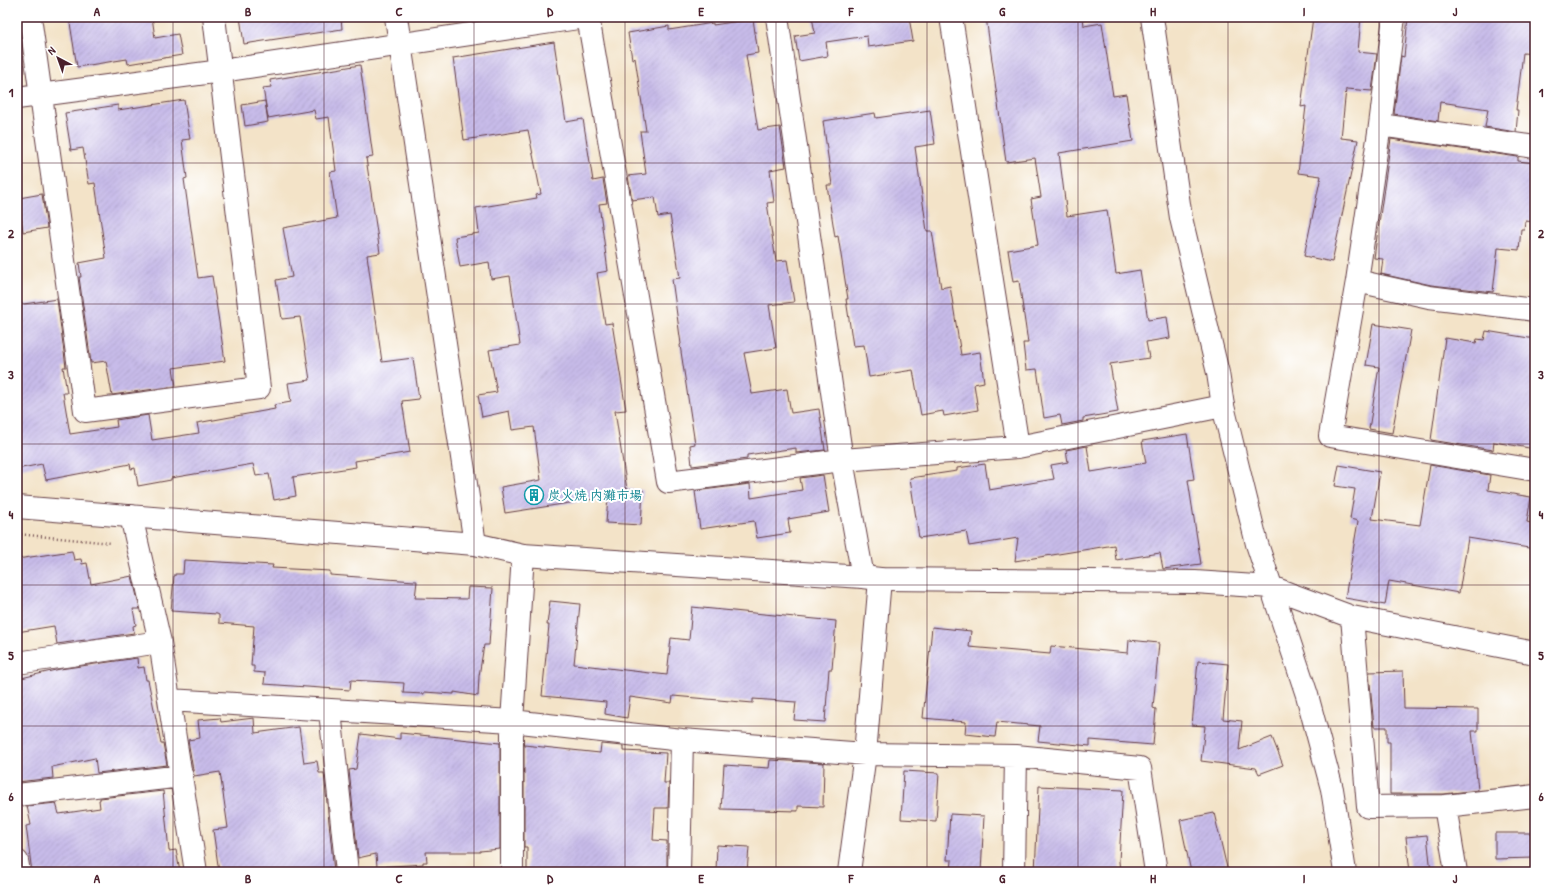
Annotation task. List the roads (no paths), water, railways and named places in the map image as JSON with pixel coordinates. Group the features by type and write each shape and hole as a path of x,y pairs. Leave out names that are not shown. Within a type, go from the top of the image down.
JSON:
{"street":[{"path":"30,17 85,411 259,388 214,17"},
{"path":"396,17 475,544"},
{"path":"17,98 221,71 585,17"},
{"path":"588,17 668,482 842,460 1018,447 1223,406"},
{"path":"777,17 842,460 872,578 865,754 849,872"},
{"path":"951,17 1018,447"},
{"path":"1152,17 1181,218 1218,373 1223,406 1257,544 1307,695 1332,789 1345,872"},
{"path":"1394,17 1357,281 1330,436 1535,470"},
{"path":"1380,125 1535,147"},
{"path":"1357,281 1429,297 1535,310"},
{"path":"17,507 475,544 523,555 872,578 1195,582 1271,587 1352,617 1535,653"},
{"path":"131,516 160,642 196,872"},
{"path":"512,872 512,721 523,555"},
{"path":"1352,617 1368,807 1445,806 1535,796"},
{"path":"17,664 160,642"},
{"path":"169,700 512,721 682,740 865,754 1016,756 1140,768 1156,872"},
{"path":"330,711 347,872"},
{"path":"679,872 682,740"},
{"path":"1014,872 1016,756"},
{"path":"17,795 182,776"},
{"path":"1445,806 1456,872"},
{"path":"17,861 19,872"}],"place":[{"name":"炭火焼 内灘市場","path":"534,495"}]}
